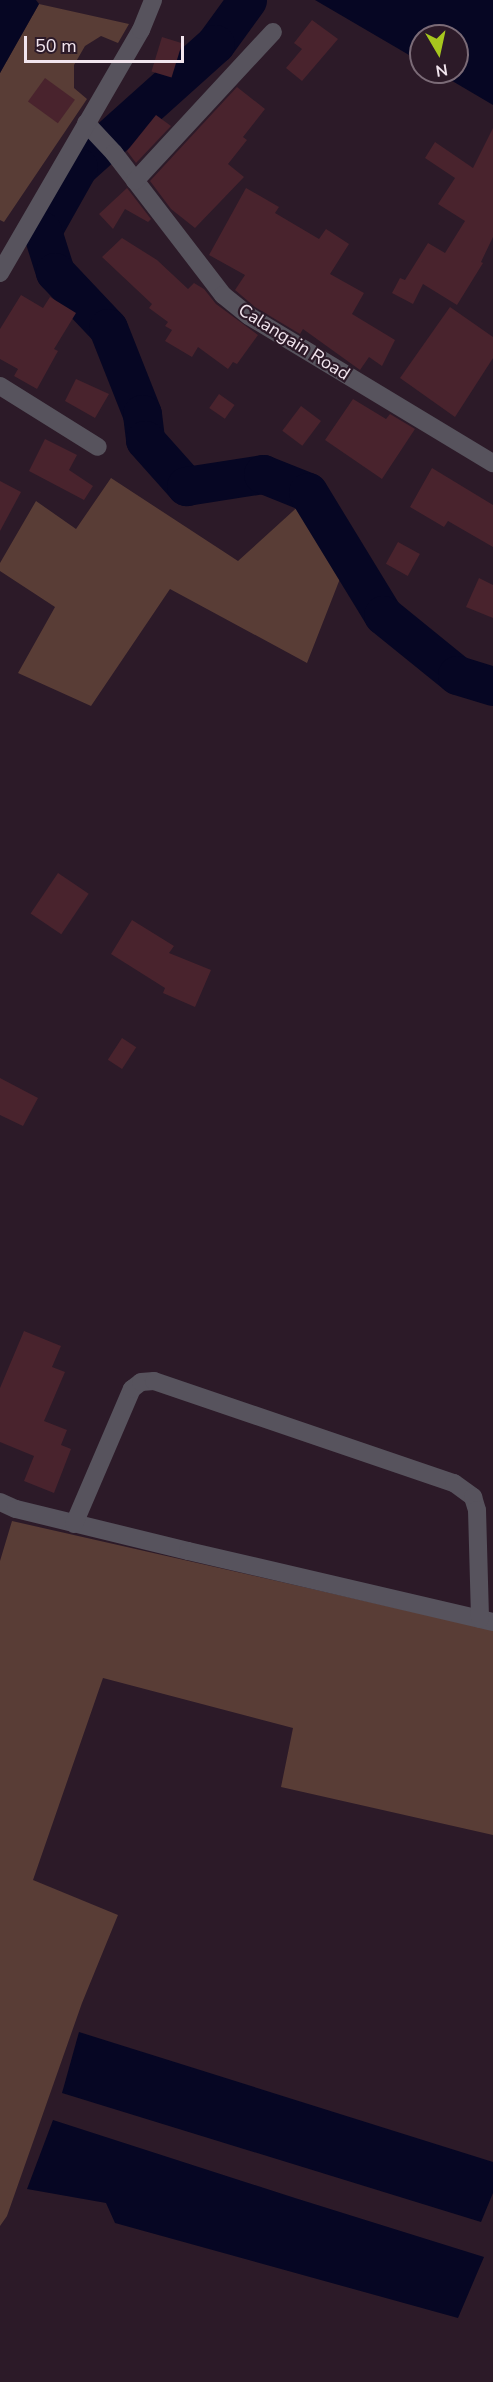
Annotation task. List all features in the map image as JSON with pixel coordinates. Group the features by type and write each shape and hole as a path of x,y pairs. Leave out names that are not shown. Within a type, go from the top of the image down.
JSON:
{"street":[{"path":"0,273 90,128 141,30 153,0"},
{"path":"135,181 273,32"},
{"name":"Calangain Road","path":"90,128 114,153 223,295 249,316 493,463"},
{"path":"0,386 99,447"},
{"path":"0,1502 74,1524 486,1620 477,1510 473,1497 454,1482 154,1381 141,1382 132,1389 74,1524"}],"shaded area":[{"path":"39,4 129,24 118,43 101,36 85,46 74,65 74,88 87,99 4,222 0,220 0,73"},
{"path":"111,478 238,561 303,502 343,571 307,663 170,589 91,706 18,673 55,607 0,571 0,563 36,501 76,529"},
{"path":"12,1521 493,1630 493,1835 281,1787 293,1728 103,1678 33,1880 118,1915 82,2003 7,2216 0,2226 0,1561"}],"water":[{"path":"0,0 36,0 39,4 0,73"},
{"path":"315,0 493,0 493,105 457,84 469,84 469,24 409,24 409,55"},
{"path":"79,2032 493,2162 493,2193 481,2222 62,2093"},
{"path":"53,2120 484,2257 458,2318 115,2223 106,2203 27,2189"}],"building":[{"path":"312,20 338,39 302,81 286,68 302,49 294,43"},
{"path":"162,37 182,43 172,78 151,71"},
{"path":"45,78 75,100 58,123 28,101"},
{"path":"237,87 265,109 243,137 247,140 228,164 244,177 195,228 171,209 150,181"},
{"path":"156,115 171,126 136,163 127,151"},
{"path":"493,128 493,237 481,262 483,263 457,305 423,284 413,304 392,293 400,278 405,280 428,243 445,253 465,221 438,204 455,178 425,158 435,142 473,168"},
{"path":"127,188 151,219 148,222 125,209 113,229 99,214"},
{"path":"246,188 279,207 275,213 319,239 326,229 349,244 330,274 364,293 352,314 395,340 382,366 369,357 360,370 303,329 300,334 255,307 235,290 245,275 209,255"},
{"path":"122,238 157,260 188,289 194,283 204,289 216,304 258,335 237,364 233,362 228,369 198,347 192,357 165,341 172,330 165,326 168,322 149,308 152,304 102,257"},
{"path":"21,295 43,308 50,297 76,313 54,349 58,351 37,389 14,376 18,369 0,359 0,329"},
{"path":"450,307 493,337 493,358 455,417 400,378"},
{"path":"76,379 109,394 95,418 65,401"},
{"path":"219,394 235,405 225,419 209,408"},
{"path":"353,399 386,419 390,414 415,429 382,479 325,440"},
{"path":"301,406 321,421 302,446 282,431"},
{"path":"45,439 77,455 69,470 93,486 84,500 29,471"},
{"path":"432,468 493,505 493,547 448,521 444,527 410,507"},
{"path":"0,481 21,492 0,531"},
{"path":"398,542 420,554 408,576 386,564"},
{"path":"479,578 493,585 493,618 466,607"},
{"path":"58,873 89,894 61,934 31,914"},
{"path":"132,920 174,946 169,953 211,970 195,1007 163,993 165,988 111,954"},
{"path":"122,1038 136,1047 122,1069 108,1060"},
{"path":"0,1078 38,1098 23,1126 0,1115"},
{"path":"24,1331 61,1346 52,1367 65,1372 44,1421 67,1430 61,1445 71,1449 54,1493 24,1481 34,1456 0,1442 0,1388"}],"waterway":[{"path":"247,0 215,44 78,167 42,231 55,272 108,328 142,414 145,440 186,486 263,474 308,492 383,615 457,675 493,686"}]}
